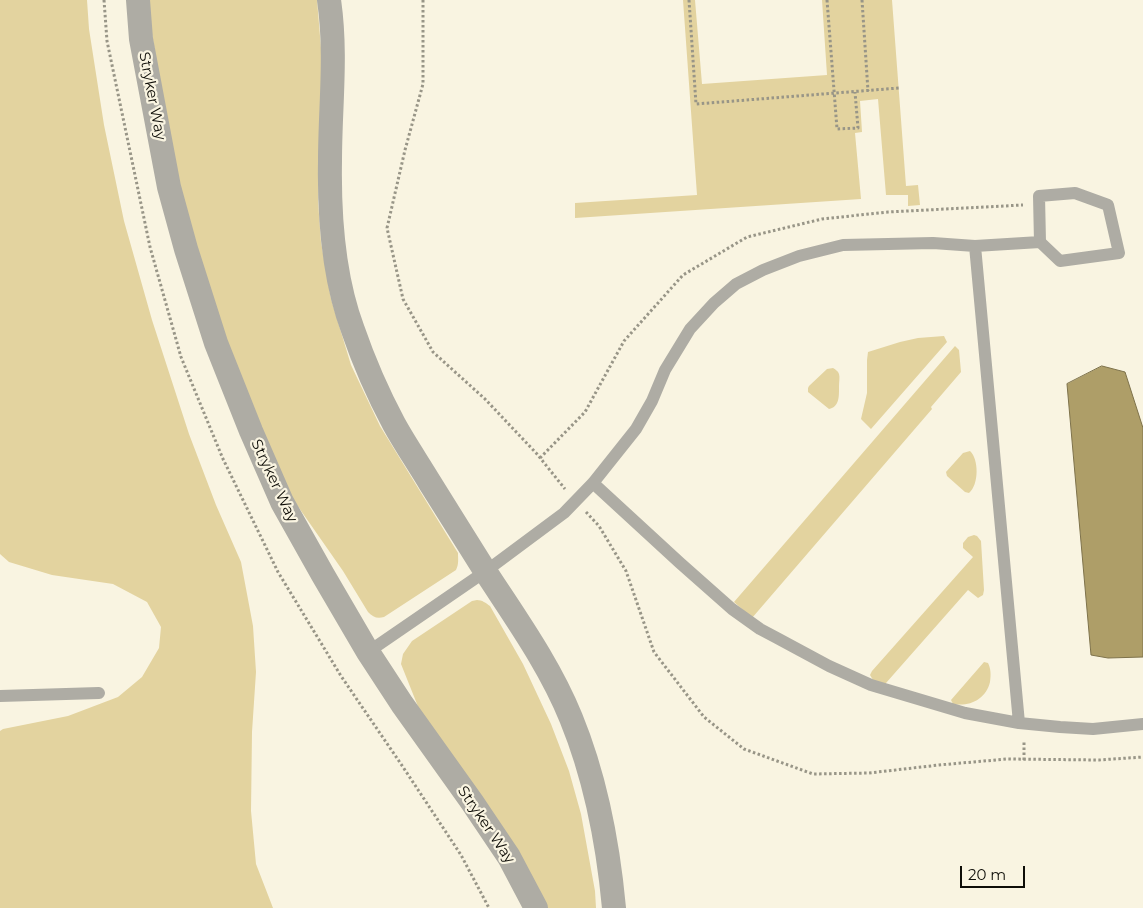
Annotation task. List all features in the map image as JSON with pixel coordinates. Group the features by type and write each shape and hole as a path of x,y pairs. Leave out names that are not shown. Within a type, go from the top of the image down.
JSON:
{"street":[{"name":"Stryker Way","path":"138,0 141,39 170,187 186,249 216,343 282,502 322,575 368,652 509,857 536,908"},
{"path":"329,0 334,48 330,161 331,211 338,278 352,328 372,378 394,424 531,641 555,682 571,717 586,758 599,804 610,865 614,908"}],"lane":[{"path":"368,652 486,571 564,513 593,483 636,429 652,401 665,370 690,329 714,303 736,284 763,270 799,256 843,245 933,243 976,246 1040,242 1060,261 1119,253 1108,206 1075,193 1039,196 1040,242"},
{"path":"976,246 1019,724"},
{"path":"593,483 732,609 768,633 829,666 871,685 965,713 1019,724 1093,728 1143,724"},
{"path":"0,696 99,693"}],"path":[{"path":"422,0 423,84 386,228 403,299 433,352 485,399 537,454 575,502 599,526 626,571 654,652 704,717 744,749 813,774 870,772 1007,759 1099,760 1143,757"},
{"path":"689,0 696,104 899,88"},
{"path":"828,0 837,129 858,128 855,92"},
{"path":"862,0 868,90"},
{"path":"1024,742 1024,760"}],"shaded area":[{"path":"0,0 87,0 89,29 104,125 124,221 152,320 189,434 216,505 241,562 253,626 256,672 252,732 251,811 256,864 273,908 0,908 0,731 68,716 118,697 142,677 159,648 161,627 147,602 113,584 52,575 9,562 0,554"},
{"path":"146,0 317,0 322,60 318,201 321,242 331,299 351,365 380,426 458,553 456,570 384,617 375,617 368,612 343,571 290,495 233,367 178,184"},
{"path":"683,0 695,0 702,84 827,75 822,0 892,0 906,186 918,185 920,205 908,206 908,195 886,195 878,99 860,101 862,132 855,133 861,199 575,218 575,203 697,195"},
{"path":"944,336 947,342 871,429 861,419 867,393 868,352 918,338"},
{"path":"955,346 959,350 961,372 931,407 932,409 752,618 734,602"},
{"path":"1102,366 1125,372 1143,428 1143,657 1108,658 1091,655 1067,384"},
{"path":"833,368 839,375 839,397 835,406 829,409 808,392 808,388 827,369"},
{"path":"970,451 975,460 977,472 975,484 969,493 965,492 947,476 946,472 963,453"},
{"path":"974,535 981,541 983,595 978,598 968,590 885,684 873,680 870,675 872,671 973,557 963,548 963,543 968,537"},
{"path":"477,600 490,606 523,664 551,724 569,771 581,814 595,891 596,908 546,908 421,714 401,664 403,654 412,641 472,601"},
{"path":"984,662 988,663 991,674 985,693 971,703 953,704 951,700"}]}
